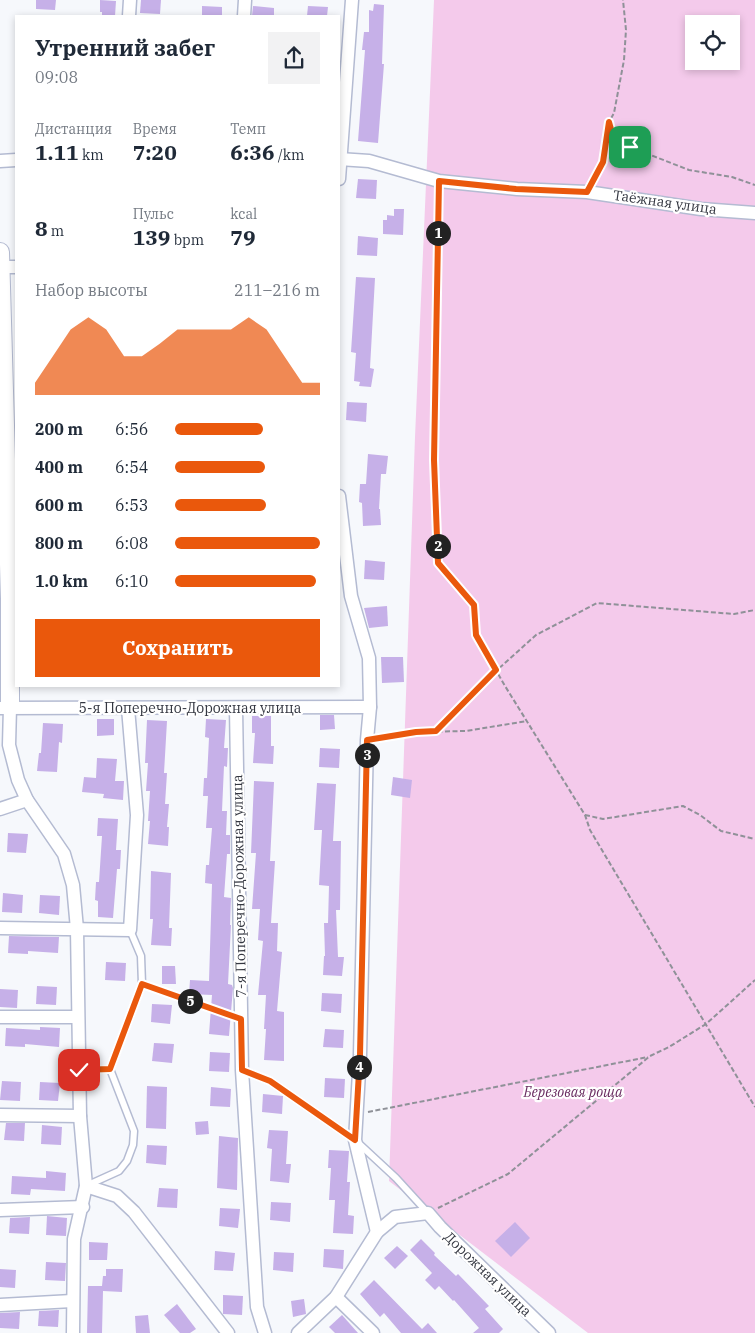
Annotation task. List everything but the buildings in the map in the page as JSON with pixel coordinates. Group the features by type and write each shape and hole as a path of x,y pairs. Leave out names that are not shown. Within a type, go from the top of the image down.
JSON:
{"street":[{"path":"129,15 130,0"},
{"path":"244,15 245,0"},
{"path":"340,147 352,0"},
{"name":"Таёжная улица","path":"340,159 369,161 439,181 516,189 587,192 701,209 755,213"},
{"path":"0,160 15,160"},
{"path":"0,252 6,374 9,599 4,747 27,800 64,854 73,885 77,929 80,1116 86,1186 83,1207 74,1239 73,1333"},
{"path":"0,267 15,267"},
{"path":"340,513 345,596 369,658 370,707 367,740 360,1045 355,1140 377,1232"},
{"name":"5-я Поперечно-Дорожная улица","path":"5,707 370,707"},
{"path":"0,928 130,930 137,815 128,708"},
{"name":"7-я Поперечно-Дорожная улица","path":"236,708 242,1070 257,1307 265,1333"},
{"path":"0,809 27,800"},
{"path":"0,1017 77,1017"},
{"path":"0,1115 80,1116"},
{"path":"86,1186 117,1196 134,1212 228,1333"},
{"path":"0,1210 83,1207"},
{"path":"298,1333 336,1298 377,1232 395,1217 428,1213"},
{"name":"Дорожная улица","path":"428,1213 548,1333"},
{"path":"336,1298 373,1333"},
{"path":"0,1305 72,1301"}],"lane":[{"path":"86,1186 119,1171 127,1161 133,1145 134,1131 110,1069 142,984 140,956 130,930"},
{"path":"79,1070 110,1069"},
{"path":"242,1070 270,1081 355,1140 396,1178 428,1213"}],"path":[{"path":"587,192 603,162 609,122 614,113 624,60 626,30 623,0"},
{"path":"609,122 615,144 630,147 689,170 732,177 755,184"},
{"path":"439,181 434,460 438,563 474,605 476,635 585,815 590,830 755,1107"},
{"path":"436,731 496,670 536,635 597,603 734,614 755,610"},
{"path":"367,740 416,732 466,731 527,721"},
{"path":"585,815 603,818 683,806 700,815 721,831 755,839"},
{"path":"356,1112 367,1112 650,1056 669,1047 706,1024 755,980"},
{"path":"142,984 241,1019"},
{"path":"428,1213 508,1174 650,1056"}],"green space":[{"name":"Березовая роща","path":"434,0 755,0 755,1333 588,1333 389,1181 415,437"}],"route":[{"path":"79,1070 110,1069 142,984 241,1019 242,1070 270,1081 355,1140 360,1055 367,740 416,732 436,731 496,670 476,635 474,605 438,563 434,460 439,181 516,189 587,192 603,162 609,122 615,144 630,147"}]}
